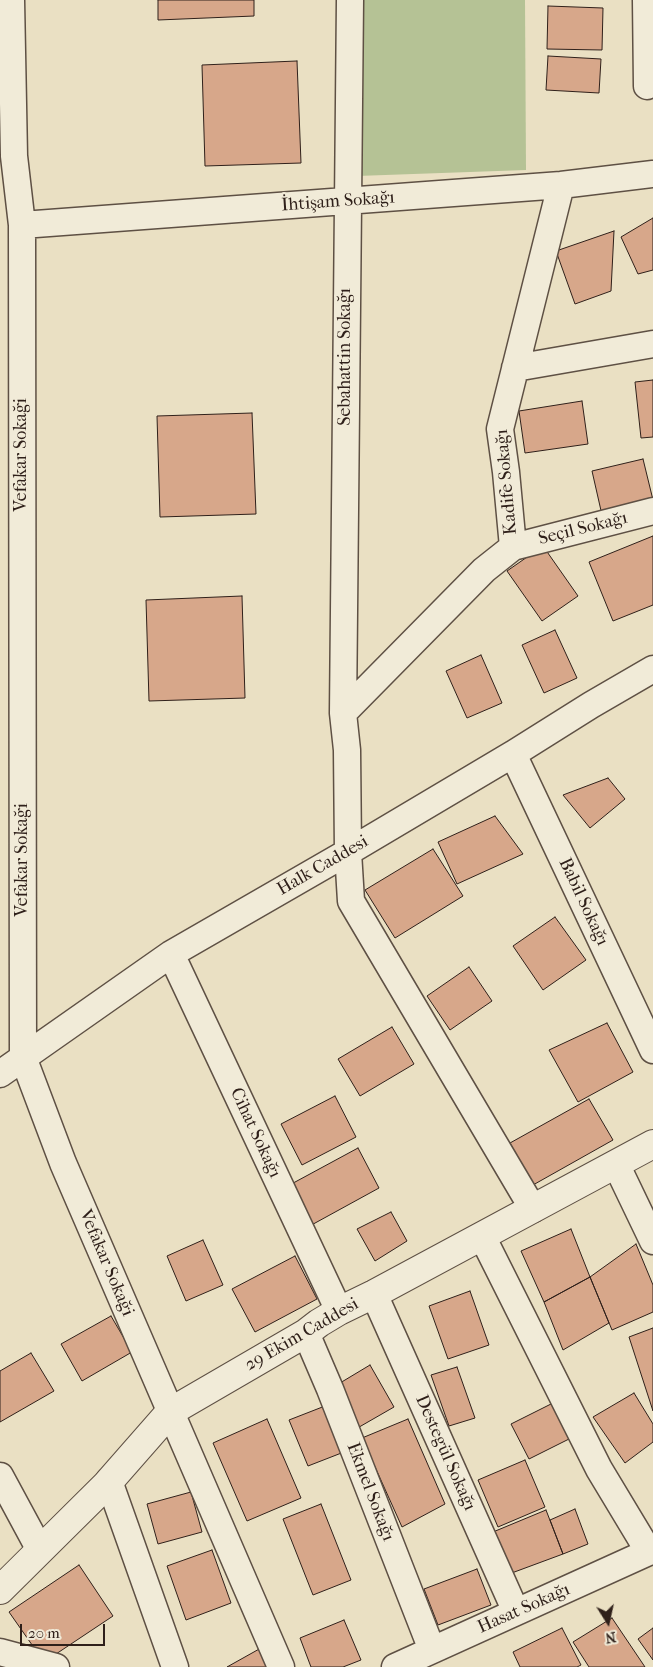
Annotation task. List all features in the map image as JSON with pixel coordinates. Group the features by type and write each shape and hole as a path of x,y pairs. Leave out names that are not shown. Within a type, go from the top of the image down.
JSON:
{"street":[{"name":"Vefakar Sokaği","path":"11,0 14,156 22,225 11,398 23,1058 63,1163 281,1667"},
{"name":"Sebahattin Sokağı","path":"350,0 343,714 347,750 348,852 351,900 533,1209"},
{"path":"646,0 647,86"},
{"name":"İhtişam Sokağı","path":"22,225 561,186 653,174"},
{"name":"Kadife Sokağı","path":"343,714 484,570 513,547 500,429 561,186"},
{"path":"515,368 653,344"},
{"name":"Seçil Sokağı","path":"513,547 653,510"},
{"name":"Halk Caddesi","path":"0,1074 171,954 348,852 513,754 591,705 652,672"},
{"name":"Babil Sokağı","path":"513,754 653,1050"},
{"name":"Cihat Sokağı","path":"171,954 339,1311"},
{"name":"29 Ekim Caddesi","path":"0,1590 109,1481 170,1412 306,1333 339,1311 653,1144"},
{"path":"616,1164 653,1241"},
{"path":"482,1236 599,1469 651,1551"},
{"name":"Destegül Sokağı","path":"374,1294 516,1612"},
{"name":"Ekmel Sokağı","path":"306,1333 330,1389 432,1650"},
{"path":"0,1476 40,1550"},
{"path":"109,1481 175,1667"},
{"name":"Hasat Sokağı","path":"395,1667 651,1551"},
{"path":"0,1652 56,1667"}],"green space":[{"path":"358,0 525,0 526,170 357,176"}],"building":[{"path":"158,0 254,0 254,16 158,20"},
{"path":"548,6 603,8 602,50 547,49"},
{"path":"548,56 601,59 599,93 546,90"},
{"path":"297,61 301,163 205,166 202,65"},
{"path":"653,218 653,270 638,274 621,237"},
{"path":"614,231 611,291 575,304 556,251"},
{"path":"653,380 653,437 641,438 635,382"},
{"path":"582,401 588,444 525,453 519,411"},
{"path":"252,413 256,514 160,517 157,416"},
{"path":"643,459 653,500 602,515 592,471"},
{"path":"653,536 653,605 613,621 589,562"},
{"path":"543,546 578,596 542,621 507,571"},
{"path":"242,596 245,698 149,701 146,600"},
{"path":"555,630 577,678 544,693 522,645"},
{"path":"481,655 502,703 467,718 446,671"},
{"path":"608,778 625,799 590,828 563,795"},
{"path":"495,816 523,854 457,884 438,842"},
{"path":"433,849 463,896 395,938 365,890"},
{"path":"555,917 586,960 543,990 513,946"},
{"path":"469,967 492,1001 450,1030 427,996"},
{"path":"607,1023 633,1072 578,1102 549,1050"},
{"path":"392,1027 414,1064 360,1096 338,1059"},
{"path":"335,1096 356,1137 302,1165 281,1124"},
{"path":"589,1099 613,1140 533,1185 510,1143"},
{"path":"358,1148 379,1188 306,1228 284,1188"},
{"path":"391,1212 407,1241 375,1261 357,1229"},
{"path":"571,1229 590,1277 544,1302 521,1251"},
{"path":"203,1240 223,1285 186,1301 167,1256"},
{"path":"636,1244 653,1285 653,1312 612,1330 590,1277"},
{"path":"295,1256 317,1299 255,1332 232,1289"},
{"path":"590,1277 609,1323 563,1350 544,1302"},
{"path":"470,1291 489,1345 448,1359 429,1306"},
{"path":"111,1316 132,1352 82,1381 61,1344"},
{"path":"653,1328 653,1411 629,1337"},
{"path":"31,1353 54,1391 0,1422 0,1371"},
{"path":"370,1365 394,1407 354,1430 330,1389"},
{"path":"457,1367 475,1418 449,1426 431,1375"},
{"path":"634,1393 653,1424 653,1442 625,1463 593,1417"},
{"path":"553,1403 571,1438 529,1459 511,1424"},
{"path":"325,1406 344,1452 308,1466 289,1420"},
{"path":"267,1419 301,1498 247,1521 213,1443"},
{"path":"408,1419 445,1504 402,1527 362,1438"},
{"path":"525,1460 545,1507 498,1527 478,1480"},
{"path":"191,1492 202,1532 158,1544 147,1504"},
{"path":"321,1504 351,1580 313,1595 283,1519"},
{"path":"575,1509 588,1544 563,1554 550,1520"},
{"path":"546,1510 563,1554 509,1574 493,1532"},
{"path":"212,1550 231,1603 186,1620 167,1566"},
{"path":"79,1565 113,1616 44,1662 9,1612"},
{"path":"477,1569 491,1605 438,1625 424,1589"},
{"path":"612,1618 645,1667 589,1667 573,1642"},
{"path":"344,1620 361,1660 343,1667 311,1667 300,1638"},
{"path":"562,1628 581,1665 577,1667 520,1667 513,1652"},
{"path":"653,1628 653,1660 638,1639"},
{"path":"261,1648 272,1667 227,1667"}]}
